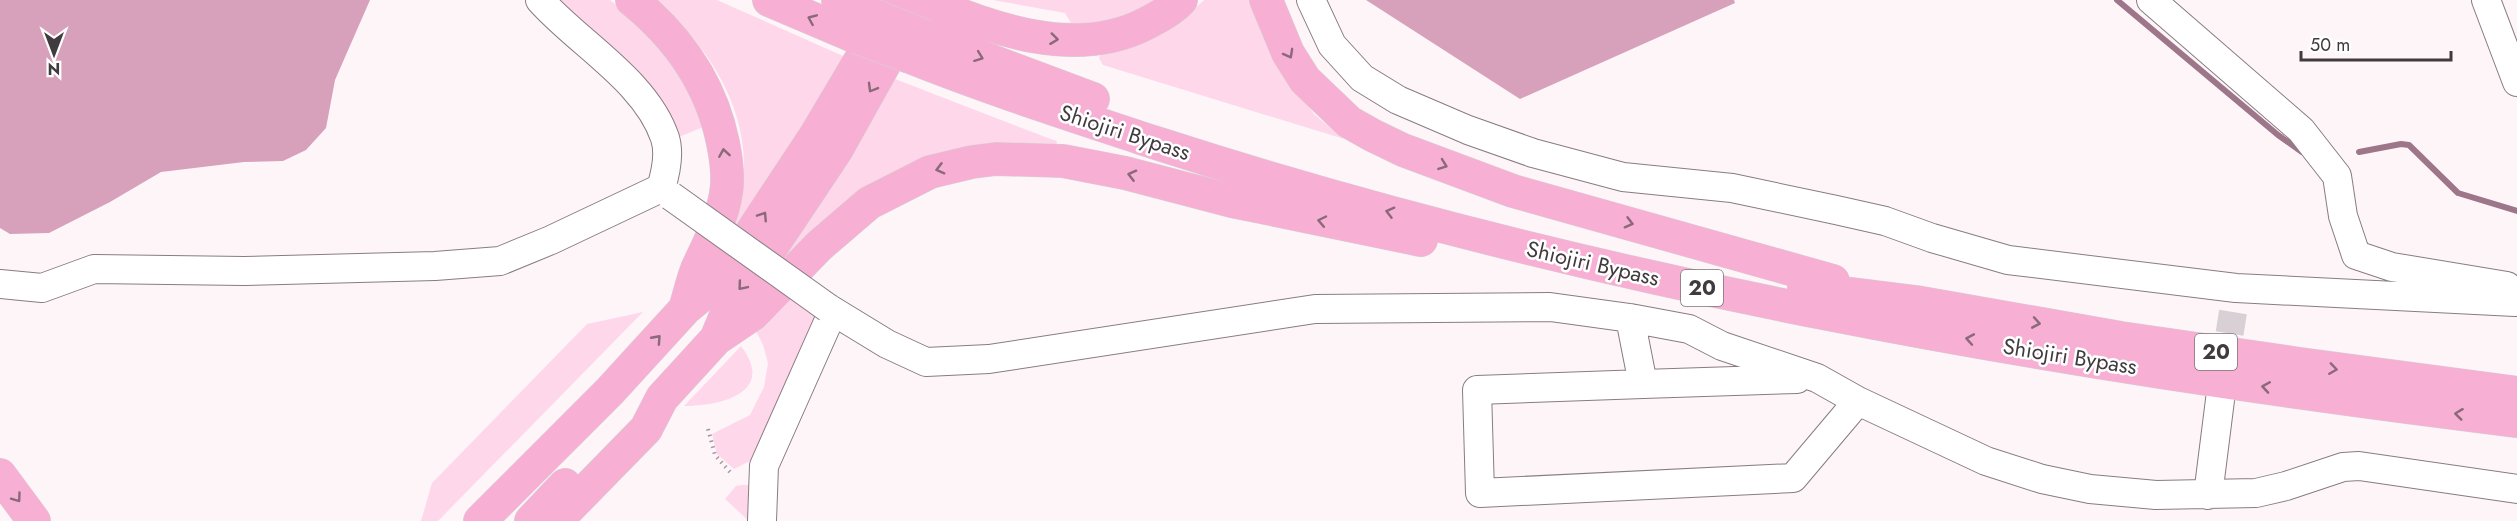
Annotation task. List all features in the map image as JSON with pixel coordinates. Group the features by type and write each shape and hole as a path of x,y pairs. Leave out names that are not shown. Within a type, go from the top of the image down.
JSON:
{"highway":[{"path":"632,0 677,44 698,73 716,113 726,157 727,192 710,244 697,270 685,309"},
{"name":"Shiojiri Bypass","path":"769,0 875,17"},
{"name":"Shiojiri Bypass","path":"838,0 875,17 918,47 992,90 1262,176 1469,233 1793,307 2029,350 2292,391 2517,421"},
{"path":"716,339 734,296 759,266 837,149 927,2 1007,30 1073,41 1118,35 1134,30 1175,6 1181,0"},
{"path":"1266,0 1288,53 1305,80 1349,122 1403,150 1514,191 1815,276 1917,302"},
{"path":"480,521 629,370 685,309 720,280 817,133 875,17"},
{"name":"Shiojiri Bypass","path":"918,47 1075,93 1264,155 1474,212 1802,288 1917,302 2121,338 2393,378 2517,393"},
{"path":"556,521 646,429 662,398 716,339 753,314 819,246 869,203 930,172 972,162 996,159 1063,161 1125,173 1232,201 1364,230 1689,285"},
{"path":"457,521 602,376 629,370"},
{"path":"503,521 622,401 629,370"},
{"path":"531,521 633,415 662,398"},
{"path":"0,475 34,521"}],"street":[{"path":"540,0 640,96 665,138 668,168 666,192"},
{"path":"1311,0 1332,45 1362,78 1398,100 1468,130 1533,153 1623,177 1732,188 1875,219 2007,260 2235,300 2515,302 2517,299"},
{"path":"2151,0 2301,130 2337,176 2343,216 2356,255 2392,267 2517,287"},
{"path":"2486,0 2517,82"},
{"path":"0,284 42,288 94,268 256,270 424,266 500,261 666,192"},
{"path":"666,192 831,309 887,344 926,362 989,359 1316,309 1550,307 1689,329 1722,346 1817,378 1858,401 1986,461 2042,479 2090,489 2156,495 2256,492 2286,486 2343,467 2359,466 2517,489"},
{"path":"762,521 764,466 831,309"},
{"path":"1630,318 1643,384"},
{"path":"1817,378 1477,390 1480,492 1793,478 1858,401"},
{"path":"2393,378 2517,383"},
{"path":"2208,495 2221,392"}],"path":[{"path":"708,429 715,455 730,472"}],"shaded area":[{"path":"0,0 370,0 335,80 326,128 306,150 283,161 244,162 161,172 110,202 49,233 10,234 0,228"},
{"path":"551,0 610,0 618,6 663,47 708,125 679,137"},
{"path":"655,0 717,0 850,59 740,229 732,223 742,188 744,161 741,134 734,108 709,60 693,38"},
{"path":"993,0 1164,0 1100,24 1071,23 1065,13"},
{"path":"1204,0 1255,0 1286,77 1315,115 1344,139 1103,65 1099,58 1102,52 1144,43 1178,24"},
{"path":"1366,0 1734,0 1735,3 1520,99"},
{"path":"895,79 1057,141 1056,146 995,148 784,259 854,152"},
{"path":"789,294 821,316 760,456 734,469 717,454 712,434 750,415 764,387 768,363 755,329"},
{"path":"643,312 438,521 421,521 432,483 587,324"},
{"path":"741,346 750,362 752,375 748,386 740,394 727,399 684,406"},
{"path":"749,485 755,489 749,521 725,499 736,486"}],"waterway":[{"path":"2117,0 2278,135 2302,152"},
{"path":"2359,152 2401,144 2409,145 2458,193 2517,211"}],"tunnel":[{"path":"2223,375 2233,312"}]}
